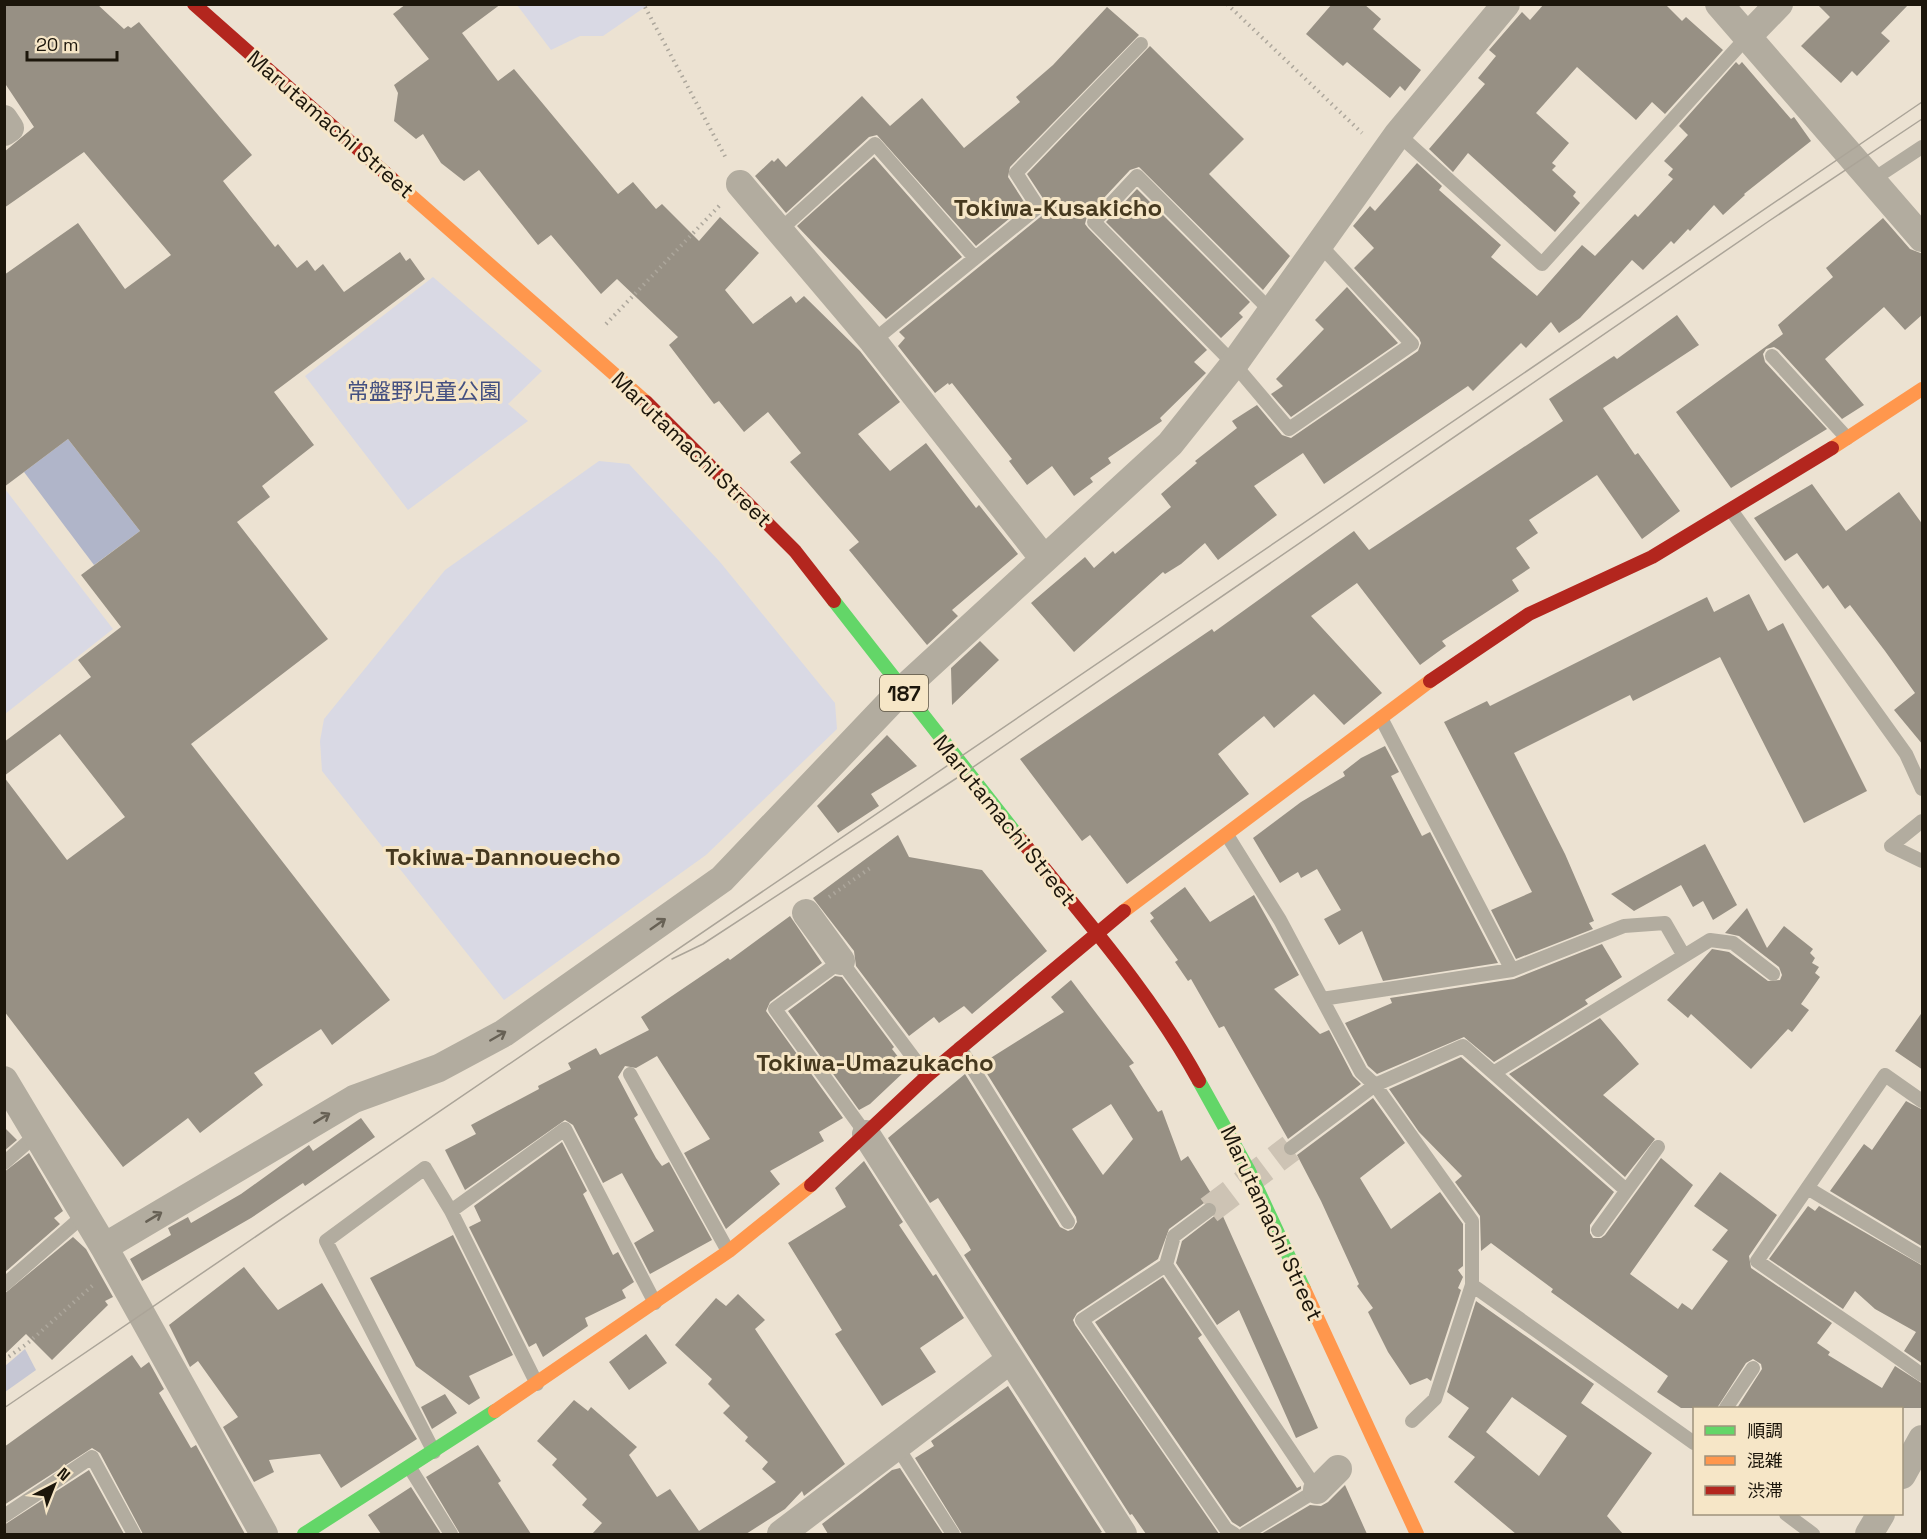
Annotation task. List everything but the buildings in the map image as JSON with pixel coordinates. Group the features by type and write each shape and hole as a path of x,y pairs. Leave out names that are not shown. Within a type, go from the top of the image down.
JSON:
{"street":[{"name":"Marutamachi Street","path":"194,4 667,421 795,550 1097,937 1123,965 1175,1037 1218,1111 1249,1171 1417,1534"},
{"path":"108,1256 354,1099 439,1068 504,1033 722,879 902,690 1170,444 1234,364 1391,145 1506,4"},
{"path":"1719,4 1923,238"},
{"path":"1747,37 1779,4"},
{"path":"4,119 10,128 4,132"},
{"path":"740,184 873,341 1044,559"},
{"path":"304,1534 410,1468 537,1384 729,1251 798,1197 927,1076 1097,937 1143,895 1227,835 1440,673 1529,614 1652,557 1923,389"},
{"path":"806,913 841,961"},
{"path":"4,1080 38,1134 108,1256 264,1534"},
{"path":"866,1134 1123,1534"},
{"path":"781,1534 898,1448 1010,1360"},
{"path":"1903,1473 1923,1439"},
{"path":"1317,1490 1338,1469"},
{"path":"1869,1534 1880,1515"}],"lane":[{"path":"1391,145 1542,264 1747,37"},
{"path":"873,341 1038,207 1016,173 1141,44"},
{"path":"780,230 875,144 975,258"},
{"path":"1872,180 1923,147"},
{"path":"1272,312 1137,176 1094,222 1234,364 1289,429 1412,344 1320,244"},
{"path":"1772,356 1847,438"},
{"path":"1731,510 1906,754 1923,789"},
{"path":"1382,718 1512,970"},
{"path":"1923,821 1891,846 1923,861"},
{"path":"1227,835 1280,920 1361,1072 1375,1085 1472,1221 1472,1285 1435,1399 1412,1421"},
{"path":"1322,999 1512,970 1623,926 1665,922 1684,956"},
{"path":"1495,1072 1710,940 1733,943 1773,974"},
{"path":"866,1134 776,1009 841,961 927,1076"},
{"path":"1291,1148 1375,1085 1463,1046 1626,1190"},
{"path":"960,1048 1068,1222"},
{"path":"630,1074 729,1251"},
{"path":"1923,1101 1885,1075 1809,1189 1757,1261 1829,1313 1860,1329 1923,1375"},
{"path":"451,1211 565,1130 655,1303"},
{"path":"4,1163 38,1134"},
{"path":"1598,1230 1658,1147"},
{"path":"434,1452 326,1241 425,1168 451,1211 537,1384"},
{"path":"1809,1189 1923,1257"},
{"path":"1209,1210 1174,1236 1166,1265 1082,1320 1226,1533"},
{"path":"4,1285 83,1216"},
{"path":"1166,1265 1317,1490 1245,1534"},
{"path":"1472,1285 1693,1442"},
{"path":"1727,1407 1753,1368"},
{"path":"898,1448 953,1534"},
{"path":"4,1516 92,1457 134,1534"},
{"path":"410,1468 451,1534"},
{"path":"1787,1515 1813,1534"}],"path":[{"path":"1227,4 1391,145"},
{"path":"585,347 740,184 645,7"},
{"path":"806,913 873,866"},
{"path":"4,1360 28,1344 108,1256"}],"green space":[{"path":"517,5 648,5 603,36 580,36 551,50"},
{"name":"常盤野児童公園","path":"433,277 542,371 508,404 528,421 408,510 305,376"},
{"path":"599,461 629,464 720,562 835,703 837,729 706,855 504,1000 322,771 320,741 324,719 445,570"},
{"path":"5,489 113,629 5,714"}],"shaded area":[{"path":"25,1349 36,1370 5,1392 5,1366"}],"water":[{"path":"68,439 140,531 94,565 24,472"}],"tunnel":[{"path":"1209,1210 1291,1148"}],"tram line":[{"path":"4,1408 1922,102"},
{"path":"672,959 703,944 966,772 1769,221 1922,119"}],"traffic: fast":[{"path":"834,601 1021,840"},
{"path":"1199,1081 1249,1171 1304,1289"},
{"path":"304,1534 495,1411"}],"traffic: slow":[{"path":"392,179 646,402"},
{"path":"1832,448 1922,389"},
{"path":"1124,911 1430,681"},
{"path":"495,1411 729,1251 811,1185"},
{"path":"1304,1289 1417,1534"}],"traffic: jam":[{"path":"194,4 392,179"},
{"path":"646,402 795,551 834,601"},
{"path":"1430,681 1529,614 1652,557 1832,448"},
{"path":"1021,840 1138,987 1160,1017 1199,1081"},
{"path":"811,1185 927,1076 1124,911"}],"district":[{"name":"Tokiwa-Kusakicho","path":"1058,207"},
{"name":"Tokiwa-Dannouecho","path":"503,856"},
{"name":"Tokiwa-Umazukacho","path":"875,1062"}]}
